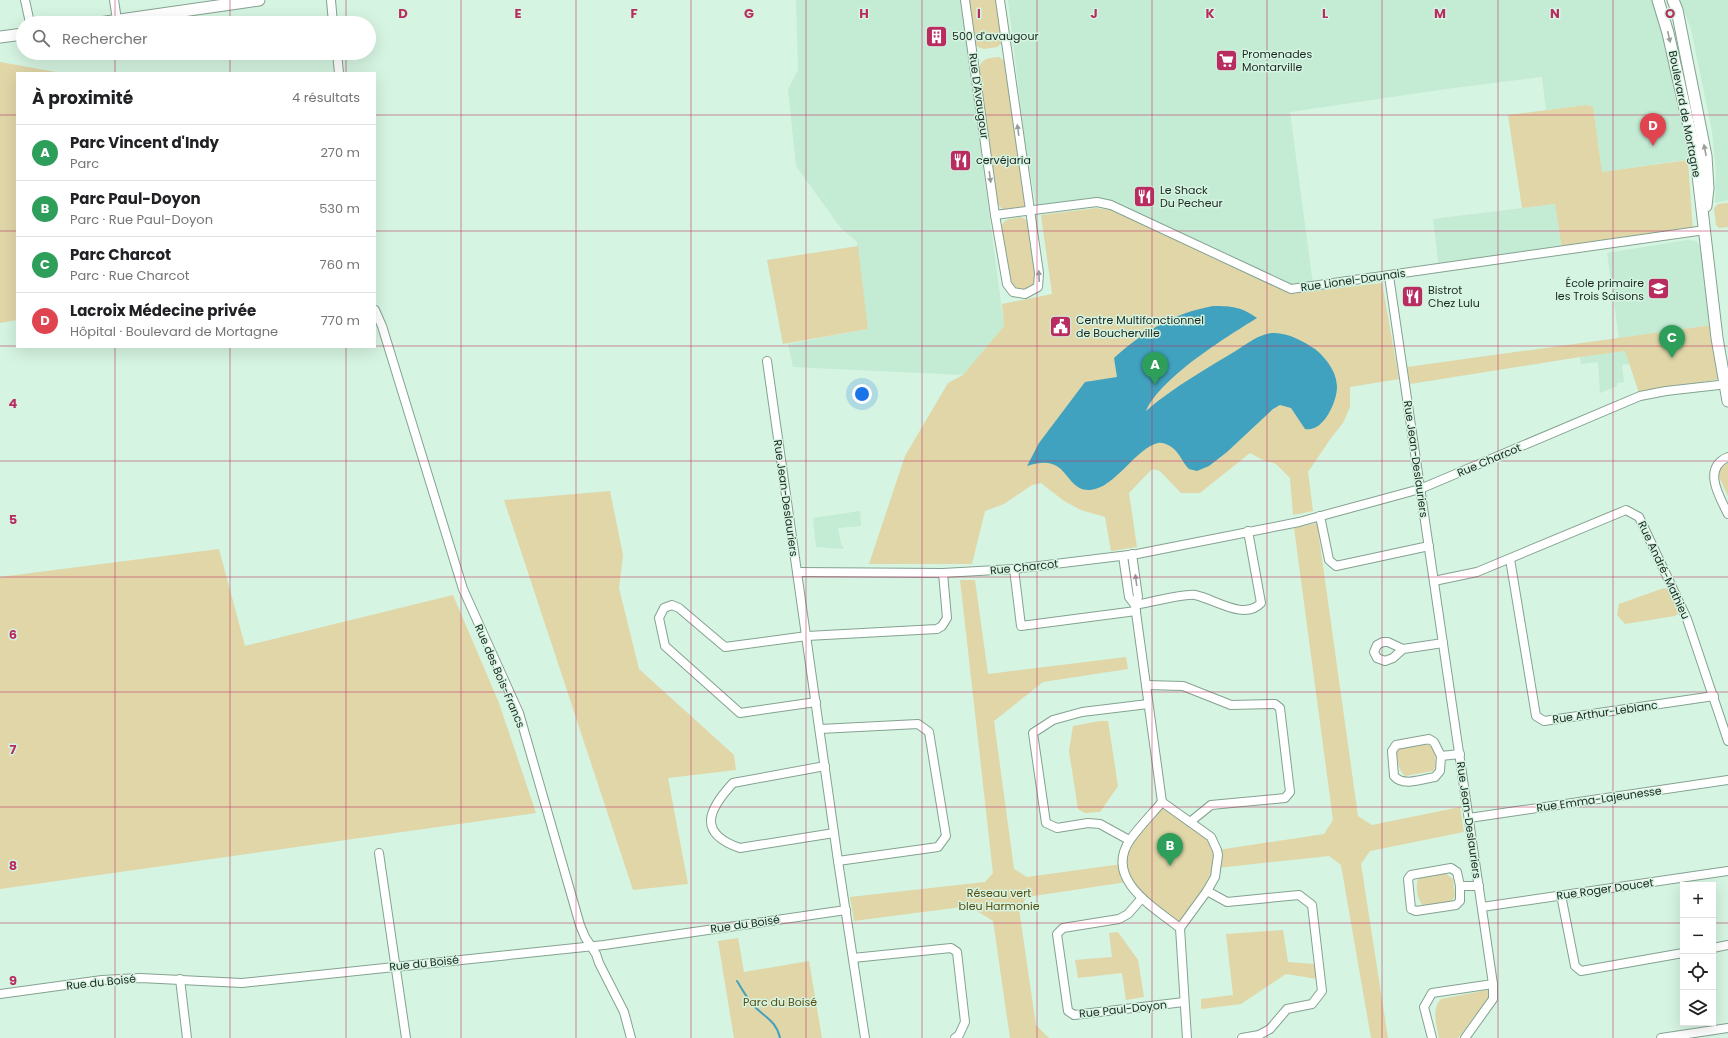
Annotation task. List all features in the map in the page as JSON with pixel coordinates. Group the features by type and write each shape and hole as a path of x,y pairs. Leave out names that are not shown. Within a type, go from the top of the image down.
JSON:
{"street":[{"path":"25,0 28,16"},
{"path":"114,0 116,16"},
{"path":"145,16 256,0"},
{"path":"331,0 332,16"},
{"name":"Rue D'Avaugour","path":"965,0 995,215 1008,286 1016,294 1025,294 1036,289 1040,282 1030,210"},
{"path":"1000,0 1030,210"},
{"name":"Boulevard de Mortagne","path":"1658,0 1668,33 1696,158 1717,338 1728,401"},
{"name":"Boulevard de Mortagne","path":"1672,0 1677,10 1706,156 1708,188 1704,230"},
{"path":"0,37 16,35"},
{"path":"338,60 339,72"},
{"name":"Rue Lionel-Daunais","path":"995,215 1097,202 1111,205 1291,289 1704,230"},
{"name":"Rue Jean-Deslauriers","path":"1389,276 1494,984 1493,1000 1465,1038"},
{"name":"Rue des Bois-Francs","path":"376,312 382,326 463,589 519,713 574,908 583,934 596,954 599,963 624,1012 632,1038"},
{"name":"Rue Jean-Deslauriers","path":"767,361 838,861 865,1038"},
{"name":"Rue Charcot","path":"797,572 943,572 1014,569 1123,556 1299,522 1420,489 1640,396 1666,391 1726,384"},
{"path":"1728,457 1720,460 1715,466 1713,474 1720,498 1728,514"},
{"name":"Rue André-Mathieu","path":"1434,581 1477,572 1626,510 1639,517 1687,619 1728,741"},
{"path":"1320,516 1329,560 1336,566 1429,546"},
{"path":"1014,569 1021,626 1135,608 1193,594 1247,611 1255,609 1261,603 1248,531"},
{"path":"1132,554 1138,597 1135,608"},
{"path":"1123,556 1129,597 1135,608 1162,802 1211,837 1217,850 1218,861 1216,873 1207,891 1180,928 1187,1038"},
{"name":"Rue Arthur-Leblanc","path":"1510,559 1536,716 1544,721 1714,696"},
{"path":"816,702 740,713 666,646 659,618 664,608 672,605 679,608 725,648 807,636 937,629 942,626 947,618 943,572"},
{"path":"1403,649 1443,643"},
{"path":"1146,685 1183,686 1231,705 1275,704 1280,708 1290,792 1285,798 1211,805 1190,822"},
{"path":"1129,840 1100,824 1088,823 1057,828 1046,823 1033,733 1053,720 1082,712 1148,704"},
{"path":"820,729 918,724 929,732 946,836 938,847 838,861"},
{"name":"Rue Jean-Deslauriers","path":"1429,739 1434,742 1440,756 1440,771 1435,777 1405,782 1394,776 1392,751 1396,744 1429,739"},
{"name":"Rue Jean-Deslauriers","path":"1440,756 1460,754"},
{"path":"825,766 733,783 723,793 714,808 711,818 713,831 726,843 740,848 834,833"},
{"name":"Rue Emma-Lajeunesse","path":"1469,818 1728,780"},
{"path":"1162,802 1129,840 1124,852 1122,864 1127,882 1142,898 1180,928"},
{"path":"379,853 406,1038"},
{"name":"Rue Jean-Deslauriers","path":"1451,868 1457,872 1460,886 1460,901 1456,905 1416,911 1412,909 1408,879 1411,875 1451,868"},
{"name":"Rue Roger Doucet","path":"1482,907 1728,871"},
{"name":"Rue Jean-Deslauriers","path":"1460,886 1479,886"},
{"path":"1207,891 1227,902 1299,895 1312,905 1322,991 1312,1004 1287,1009 1270,1029 1259,1035 1242,1038"},
{"path":"1561,895 1575,966 1581,971 1680,954"},
{"name":"Rue Paul-Doyon","path":"1142,898 1128,914 1119,919 1063,928 1057,934 1068,1010 1074,1015 1184,1002"},
{"name":"Rue du Boisé","path":"0,994 102,980 140,978 242,983 591,946 846,910"},
{"path":"1716,947 1728,945"},
{"path":"853,958 951,948 957,952 965,1022 960,1035 955,1038"},
{"path":"180,979 187,1038"},
{"path":"1432,1038 1424,1007 1432,993 1494,984"},
{"path":"1661,1038 1728,1028"}],"shaded area":[{"path":"796,0 961,0 1004,326 963,375 793,367 788,344 868,329 857,242 840,227 796,166 788,89 798,70"},
{"path":"1008,0 1655,0 1662,21 1676,102 1691,159 1602,172 1593,107 1587,105 1546,110 1542,77 1446,89 1290,112 1313,285 1291,289 1111,205 1037,210 1026,151"},
{"path":"1680,0 1728,0 1728,200 1715,203 1716,172 1712,131 1691,29"},
{"path":"1555,204 1562,250 1439,268 1433,219"},
{"name":"École primaire les Trois Saisons","path":"1687,240 1696,241 1700,246 1712,325 1619,338 1607,253"},
{"path":"1625,351 1630,364 1622,365 1624,382 1617,383 1617,386 1600,393 1598,362 1581,364 1580,357"},
{"path":"860,511 861,526 838,528 841,544 844,549 816,547 813,518"}],"green space":[{"path":"969,0 998,0 1002,43 997,47 984,49 978,47 974,42"},
{"path":"999,57 1006,62 1026,204 1023,208 1004,211 998,204 979,69 980,65 989,58"},
{"path":"0,62 56,72 16,72 16,320 0,323"},
{"path":"1587,105 1593,107 1602,172 1688,160 1693,232 1562,250 1555,204 1522,208 1508,115"},
{"path":"1728,203 1728,227 1719,228 1716,225 1714,208 1718,204"},
{"path":"1096,208 1111,210 1290,294 1382,283 1399,379 1350,387 1350,407 1343,423 1308,472 1313,511 1293,515 1290,478 1276,464 1261,459 1250,453 1200,493 1181,493 1160,471 1152,469 1129,493 1137,547 1111,551 1105,517 1081,510 1064,501 1041,483 1032,485 1004,504 985,511 972,564 869,564 905,456 948,383 963,375 1004,326 1002,304 1052,294 1041,215"},
{"path":"1021,217 1028,221 1036,280 1031,286 1024,289 1020,289 1010,282 1001,228 1004,222"},
{"path":"858,246 868,329 783,344 767,260"},
{"path":"1712,325 1720,379 1639,393 1625,351 1410,384 1407,367"},
{"path":"1728,463 1728,496 1718,475 1724,465"},
{"path":"610,491 623,555 619,588 639,669 734,755 736,770 668,778 688,884 633,890 504,500"},
{"name":"Réseau vert bleu Harmonie","path":"1317,523 1358,816 1372,825 1460,807 1464,832 1370,851 1361,864 1388,1038 1371,1038 1341,865 1329,856 1217,868 1180,928 1127,882 1027,897 1019,909 1036,1025 1049,1038 1010,1038 993,921 969,906 854,921 850,897 985,882 993,873 960,580 975,580 988,674 1126,657 1128,669 1043,682 994,721 1014,869 1027,877 1122,864 1124,852 1162,802 1211,837 1218,850 1324,834 1333,820 1294,528"},
{"path":"219,549 245,646 453,595 499,703 536,813 0,889 0,577"},
{"path":"1664,588 1669,590 1680,612 1675,616 1625,624 1617,615 1619,604"},
{"path":"1108,721 1118,786 1100,812 1085,813 1078,809 1069,751 1073,726"},
{"path":"1426,743 1434,748 1436,765 1433,771 1405,776 1398,763 1398,748"},
{"path":"1445,873 1453,879 1455,896 1452,901 1424,906 1417,892 1418,879 1420,876"},
{"path":"1283,930 1288,962 1315,964 1318,979 1286,974 1241,1004 1201,1009 1201,999 1233,995 1226,934"},
{"path":"1118,932 1138,960 1144,997 1126,1000 1122,973 1078,978 1075,960 1112,957 1109,933"},
{"name":"Parc du Boisé","path":"738,938 744,972 809,961 822,1038 734,1038 718,941"},
{"path":"1488,990 1488,998 1458,1038 1439,1038 1435,1013 1441,999"}],"water":[{"path":"1213,306 1236,308 1246,311 1257,318 1212,347 1179,372 1154,398 1146,411 1180,386 1252,340 1262,335 1278,333 1295,338 1315,349 1327,361 1333,371 1337,381 1335,400 1328,415 1318,426 1312,429 1305,429 1291,408 1280,405 1273,409 1227,452 1209,466 1197,471 1189,469 1173,448 1164,443 1158,443 1150,446 1142,452 1108,483 1099,488 1090,490 1081,489 1075,485 1059,467 1041,463 1027,466 1039,443 1085,382 1117,377 1114,358 1137,339 1172,318"}],"waterway":[{"path":"737,981 752,1004 770,1020 776,1028 780,1038"}],"place":[{"name":"500 d'avaugour","path":"936,36"},
{"name":"Promenades Montarville","path":"1226,60"},
{"name":"Lacroix Médecine privée","path":"1653,146"},
{"name":"cervéjaria","path":"960,160"},
{"name":"Le Shack Du Pecheur","path":"1144,196"},
{"name":"École primaire les Trois Saisons","path":"1659,289"},
{"name":"Bistrot Chez Lulu","path":"1413,296"},
{"name":"Centre Multifonctionnel de Boucherville","path":"1060,326"},
{"name":"Parc Charcot","path":"1672,358"},
{"name":"Parc Vincent d'Indy","path":"1155,385"},
{"name":"Parc Paul-Doyon","path":"1170,866"}]}
